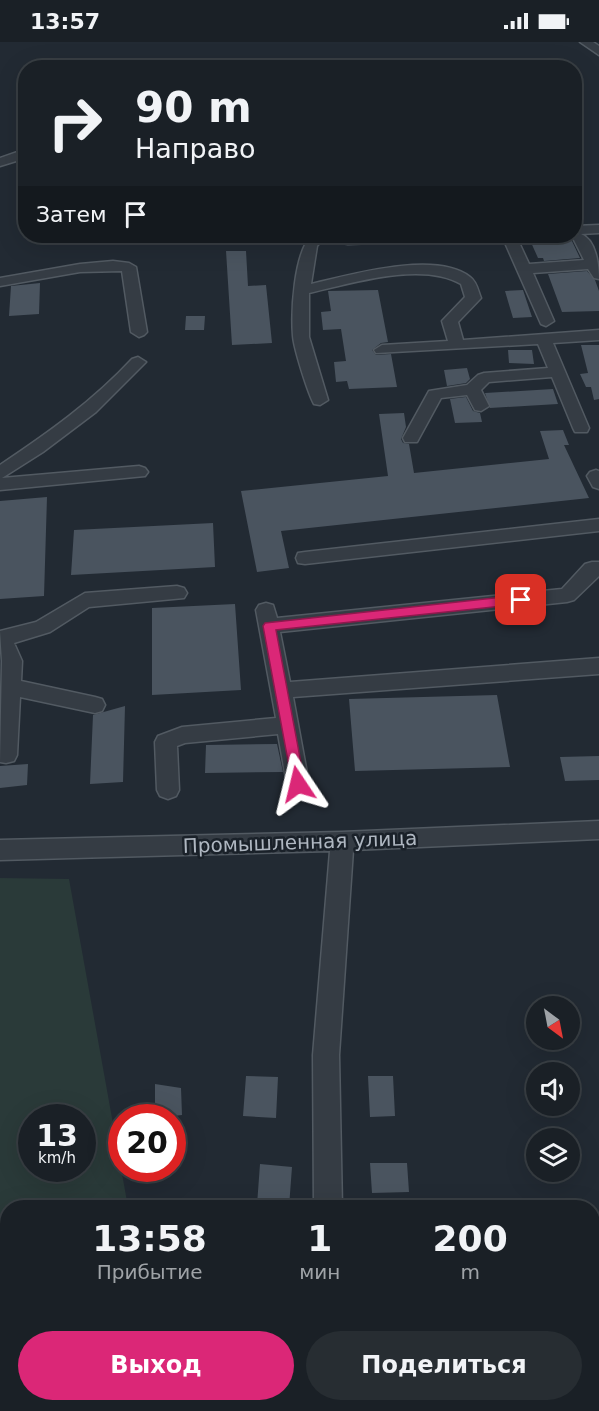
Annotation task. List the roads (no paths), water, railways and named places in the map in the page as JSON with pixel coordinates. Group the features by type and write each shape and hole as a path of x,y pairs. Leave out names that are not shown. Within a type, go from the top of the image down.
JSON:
{"street":[{"path":"586,42 599,52"},
{"path":"0,162 18,156"},
{"path":"582,233 599,229"},
{"path":"312,243 302,290 301,337 320,400"},
{"path":"511,243 546,321"},
{"path":"524,269 596,270 582,243"},
{"path":"0,282 37,278 92,265 135,266 139,332"},
{"path":"302,290 400,271 430,271 457,275 468,283 473,298 450,321 457,345"},
{"path":"382,350 599,335"},
{"path":"544,339 581,428"},
{"path":"0,473 41,446 101,398 138,362"},
{"path":"411,438 435,394 472,389 484,378 558,372"},
{"path":"472,389 481,406"},
{"path":"0,484 139,472"},
{"path":"305,558 599,525"},
{"path":"298,784 268,618 567,595 592,569 599,569"},
{"path":"6,755 12,661 1,638 43,627 85,600 177,593"},
{"path":"281,690 599,666"},
{"path":"10,687 95,705"},
{"path":"168,790 166,742 182,735 287,726"},
{"name":"Промышленная улица","path":"0,850 342,841 599,830"},
{"path":"328,1200 326,1055 342,841"}]}
